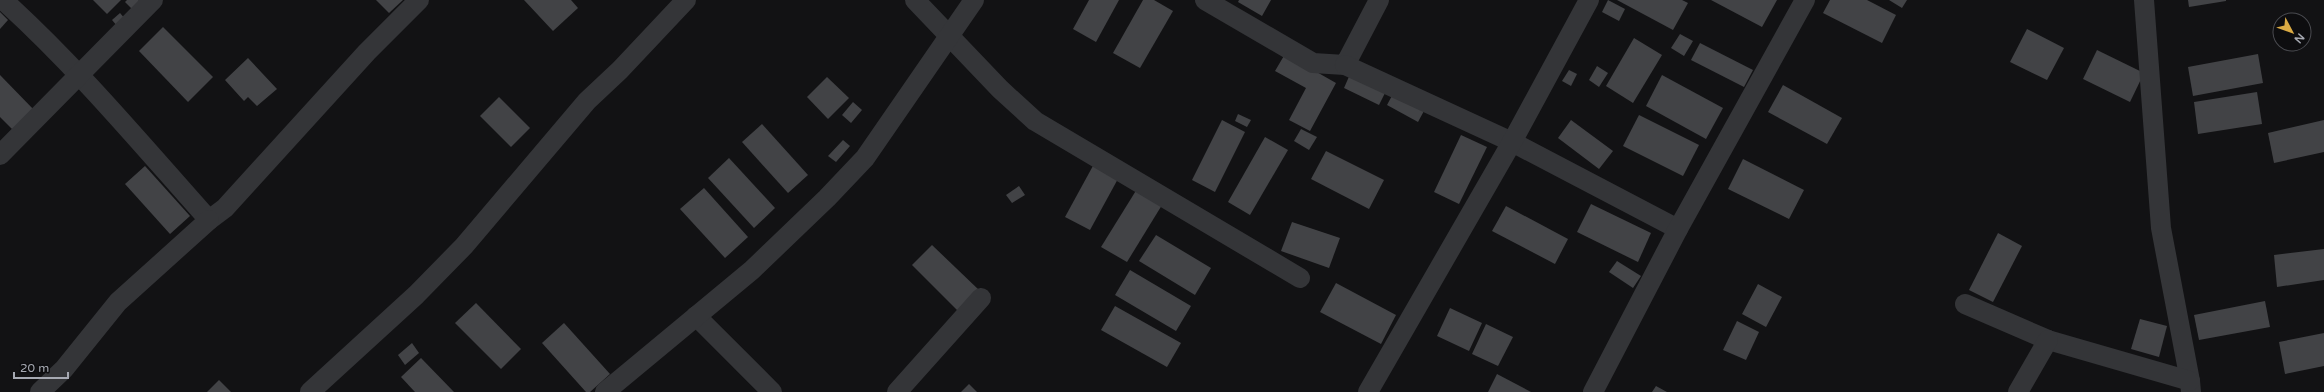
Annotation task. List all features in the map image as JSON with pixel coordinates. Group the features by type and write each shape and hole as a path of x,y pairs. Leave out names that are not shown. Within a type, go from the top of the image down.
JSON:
{"street":[{"path":"3,0 78,76 209,220"},
{"path":"0,155 153,0"},
{"path":"40,392 64,369 118,302 209,220 225,208 367,52 419,0"},
{"path":"310,392 416,295 464,246 587,101 620,70 686,0"},
{"path":"915,0 949,38 1035,121 1300,278"},
{"path":"604,392 752,270 827,198 865,158 974,0"},
{"path":"1205,0 1314,63 1344,65 1512,142 1678,228"},
{"path":"1344,65 1379,0"},
{"path":"1368,392 1512,142 1589,0"},
{"path":"1593,392 1678,228 1804,0"},
{"path":"1965,304 2048,340 2190,386 2161,228 2144,0"},
{"path":"897,392 981,298"},
{"path":"696,316 772,392"},
{"path":"2018,392 2048,340"}],"building":[{"path":"93,0 121,0 107,14"},
{"path":"127,0 139,0 134,11 125,2"},
{"path":"376,0 403,0 389,13"},
{"path":"524,0 571,0 578,8 553,31"},
{"path":"1089,0 1119,0 1096,42 1073,29"},
{"path":"1143,0 1154,0 1173,11 1140,68 1113,53"},
{"path":"1239,0 1271,0 1262,16 1238,2"},
{"path":"1608,0 1625,9 1619,21 1602,12"},
{"path":"1617,0 1682,0 1688,3 1673,30"},
{"path":"1711,0 1777,0 1762,27"},
{"path":"1830,0 1867,0 1896,15 1882,43 1823,13"},
{"path":"1889,0 1907,0 1902,8"},
{"path":"2188,0 2226,0 2226,1 2189,7"},
{"path":"0,12 8,20 0,29"},
{"path":"120,13 126,20 118,27 112,20"},
{"path":"163,27 213,77 188,102 139,51"},
{"path":"2027,29 2064,48 2047,80 2010,62"},
{"path":"1680,34 1693,41 1684,56 1671,48"},
{"path":"1634,38 1662,55 1633,103 1606,86"},
{"path":"1700,43 1753,70 1744,87 1691,60"},
{"path":"2097,50 2144,73 2130,102 2083,79"},
{"path":"1285,54 1336,83 1310,131 1289,120 1306,88 1275,71"},
{"path":"2258,54 2263,83 2193,96 2188,67"},
{"path":"248,58 277,89 257,106 248,97 244,101 225,80"},
{"path":"1597,66 1608,73 1599,87 1589,80"},
{"path":"1569,70 1577,74 1571,86 1562,81"},
{"path":"1351,72 1387,89 1379,105 1344,88"},
{"path":"0,75 35,111 14,131 0,117"},
{"path":"1662,75 1723,108 1706,139 1646,106"},
{"path":"827,77 849,98 828,119 807,97"},
{"path":"1783,85 1842,118 1827,144 1768,112"},
{"path":"1394,92 1425,109 1418,122 1387,105"},
{"path":"2257,92 2262,124 2198,134 2194,102"},
{"path":"499,97 530,128 511,147 480,116"},
{"path":"853,102 862,110 851,123 842,115"},
{"path":"1238,114 1251,120 1247,127 1235,121"},
{"path":"1639,115 1699,145 1683,176 1623,146"},
{"path":"1222,120 1245,132 1215,192 1192,180"},
{"path":"1571,120 1613,151 1599,169 1558,138"},
{"path":"2324,120 2324,152 2274,163 2268,133"},
{"path":"762,124 808,175 788,193 742,142"},
{"path":"1301,129 1317,137 1309,150 1294,141"},
{"path":"1461,135 1487,147 1459,204 1434,192"},
{"path":"1265,137 1288,150 1250,215 1228,202"},
{"path":"843,140 850,146 836,162 828,156"},
{"path":"1326,151 1384,180 1369,209 1311,179"},
{"path":"729,158 775,208 754,228 708,178"},
{"path":"1743,159 1804,190 1789,219 1728,189"},
{"path":"1094,164 1119,177 1090,230 1065,217"},
{"path":"145,166 190,216 170,234 125,184"},
{"path":"1019,186 1025,195 1012,203 1006,195"},
{"path":"704,188 748,237 725,258 680,209"},
{"path":"1137,189 1162,205 1127,262 1101,247"},
{"path":"1591,204 1651,233 1638,262 1577,232"},
{"path":"1506,206 1568,239 1555,264 1492,231"},
{"path":"1292,222 1340,238 1329,268 1281,251"},
{"path":"1998,233 2022,246 1993,302 1969,290"},
{"path":"1156,235 1211,268 1195,295 1139,261"},
{"path":"932,245 980,291 959,312 912,265"},
{"path":"2324,249 2324,280 2277,287 2274,255"},
{"path":"1617,261 1641,276 1633,288 1609,272"},
{"path":"1130,270 1191,306 1176,331 1115,295"},
{"path":"1336,283 1396,315 1381,344 1320,312"},
{"path":"1758,284 1782,297 1766,327 1742,314"},
{"path":"2265,301 2270,327 2199,340 2194,315"},
{"path":"476,303 521,349 501,369 455,323"},
{"path":"1115,306 1181,343 1167,367 1101,330"},
{"path":"1450,308 1482,323 1469,351 1437,336"},
{"path":"2140,319 2167,326 2159,357 2131,349"},
{"path":"1737,321 1759,332 1746,360 1723,350"},
{"path":"564,323 610,374 590,392 586,392 542,343"},
{"path":"1486,324 1513,337 1498,366 1472,354"},
{"path":"2324,333 2324,366 2285,374 2279,342"},
{"path":"412,343 419,353 405,365 398,355"},
{"path":"421,358 454,392 415,392 401,377"},
{"path":"1497,374 1531,392 1488,392"},
{"path":"219,380 231,392 207,392"},
{"path":"969,384 977,392 961,392"},
{"path":"1656,386 1667,392 1652,392"}]}
